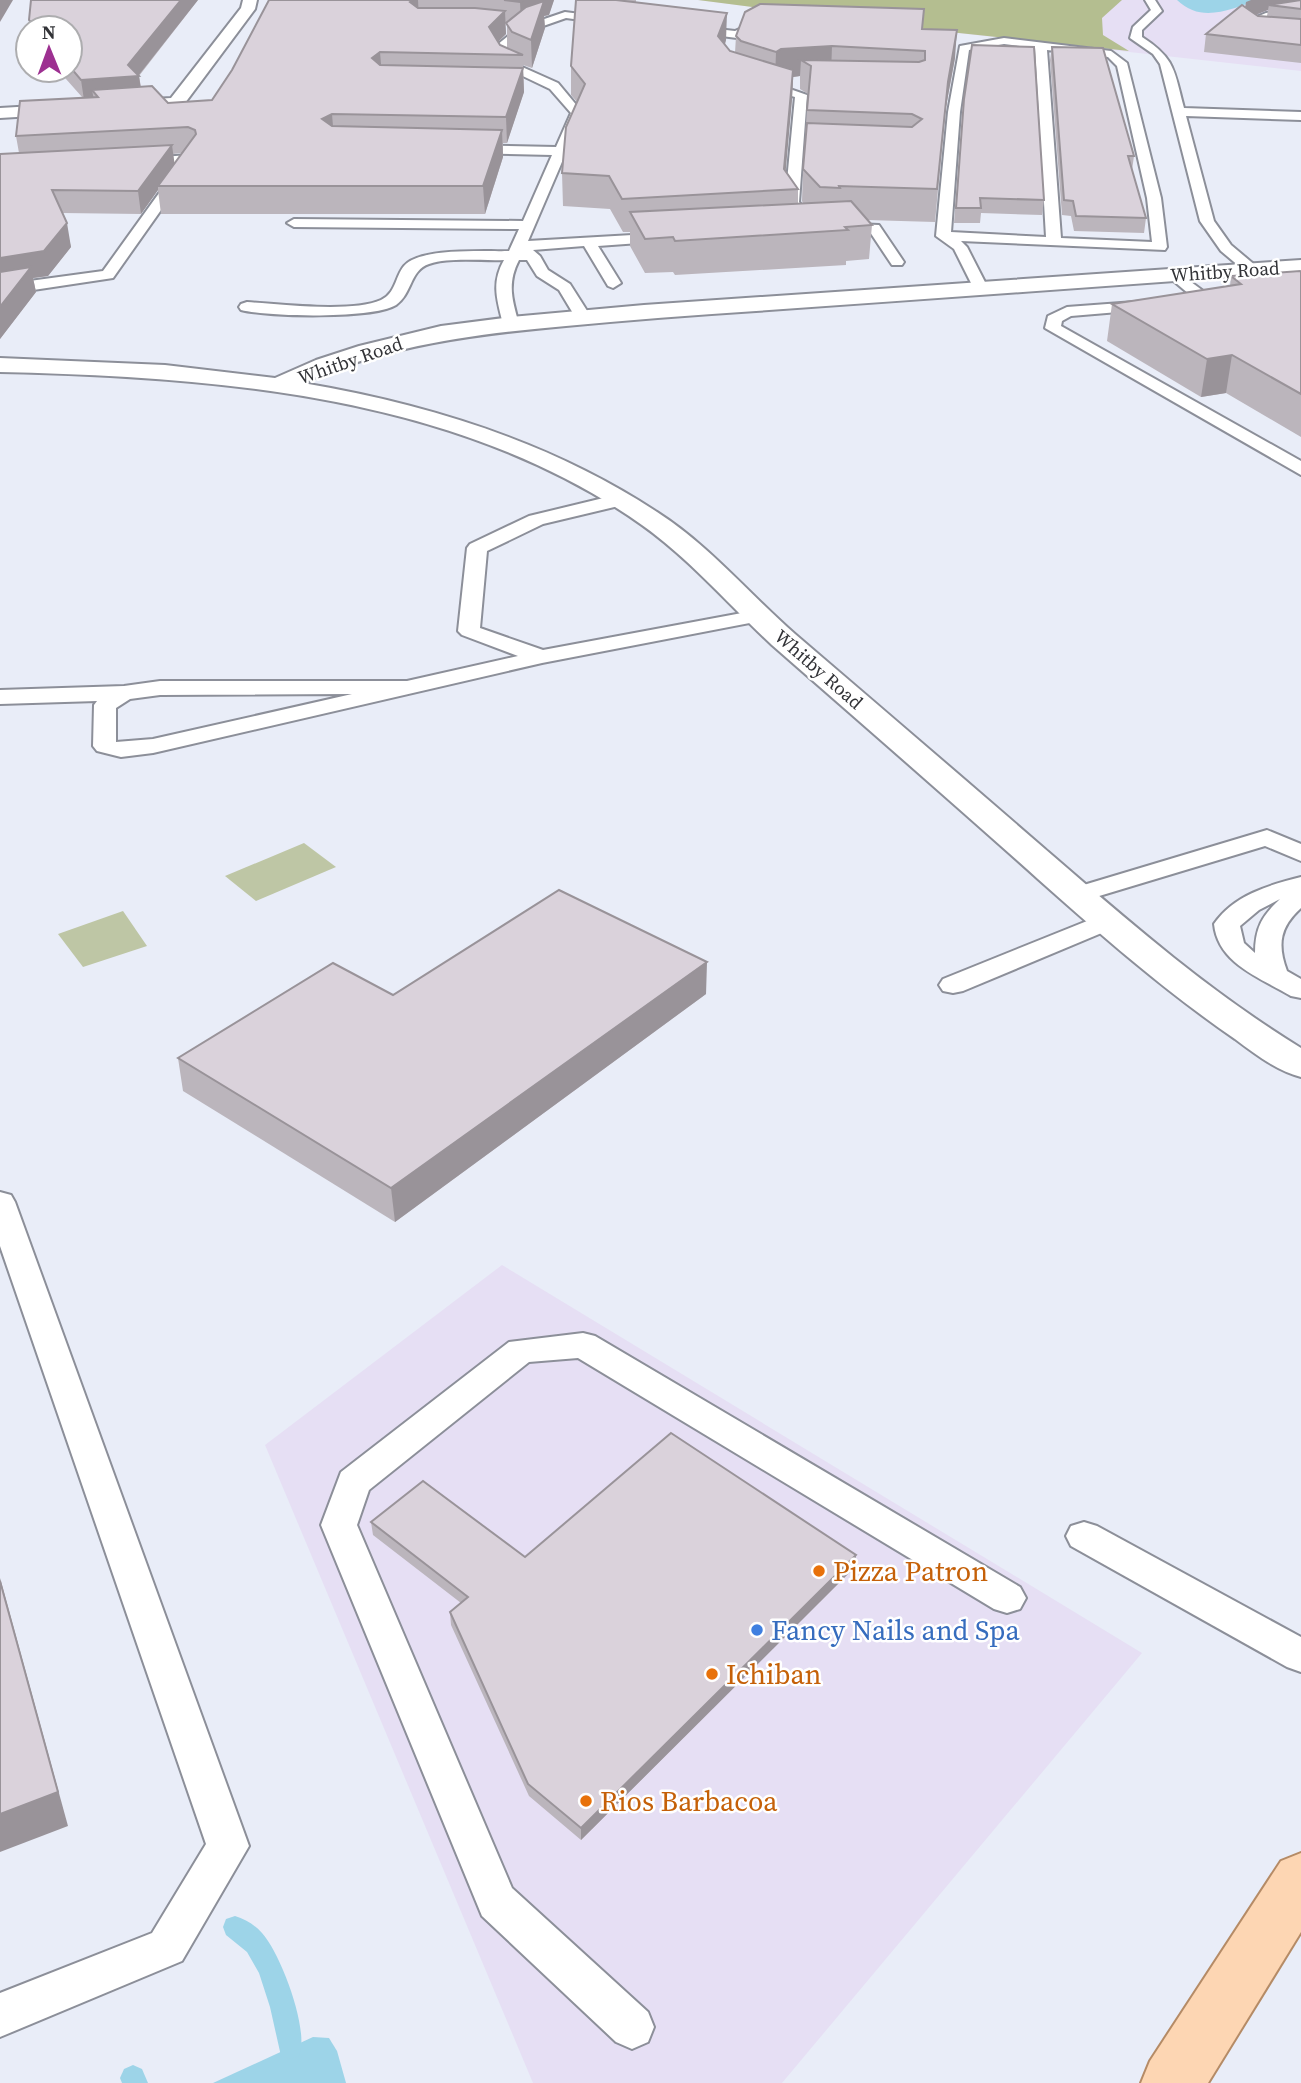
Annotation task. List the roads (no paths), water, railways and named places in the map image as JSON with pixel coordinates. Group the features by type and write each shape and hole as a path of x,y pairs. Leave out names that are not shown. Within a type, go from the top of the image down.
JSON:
{"main road":[{"path":"1172,2083 1301,1880"}],"street":[{"path":"0,113 176,103 248,9 250,0"},
{"name":"Whitby Road","path":"278,386 324,365 366,351 441,333 511,324 1301,266"},
{"name":"Whitby Road","path":"0,365 127,368 278,386 371,405 494,438 536,456 620,500 694,554 758,616 1163,969 1248,1034 1301,1065"}],"lane":[{"path":"1150,0 1157,11 1137,29 1136,38 1157,52 1166,63 1207,221 1226,248 1251,269"},
{"path":"517,282 528,225 577,113 554,86 506,64 498,49 522,30 560,12 627,22"},
{"path":"1301,12 1266,16 1247,23 1255,28 1301,33"},
{"path":"1266,16 1301,21"},
{"path":"676,27 735,40 764,21 789,22"},
{"path":"499,28 522,30"},
{"path":"1004,41 1111,54 1123,65 1154,198 1160,247 943,236 954,112 964,48 1004,41"},
{"path":"1041,46 1054,241"},
{"path":"745,78 801,95 803,147 792,202 813,228 799,228"},
{"path":"766,85 805,83"},
{"path":"514,85 554,86"},
{"path":"1179,112 1301,116"},
{"path":"454,149 561,150"},
{"path":"0,290 108,275 190,159 122,163"},
{"path":"294,223 528,225"},
{"path":"822,227 874,228 897,262"},
{"path":"247,307 345,310 387,304 399,293 411,267 428,260 521,252 589,242 681,236"},
{"path":"943,236 960,247 980,288"},
{"path":"589,242 613,283"},
{"path":"521,252 535,259 542,273 565,287 583,317"},
{"path":"1175,275 1214,302 1068,312 1054,319 1053,328 1301,470"},
{"path":"511,324 502,290 517,282 555,280"},
{"path":"542,657 470,631 477,548 536,520 620,500"},
{"path":"124,693 105,705 105,746 121,750 153,746 542,657 758,616"},
{"path":"0,697 124,693 160,688 403,687"},
{"path":"1076,895 1267,837 1301,854"},
{"path":"1275,975 1268,954 1268,932 1279,914 1296,899 1298,886 1275,890 1237,914 1227,924 1227,939 1232,949 1275,975 1301,989"},
{"path":"953,985 1107,922"},
{"path":"0,1202 228,1846 167,1947 0,2015"},
{"path":"632,2027 497,1902 339,1525 354,1482 521,1351 583,1345 1007,1598"},
{"path":"1084,1536 1301,1656"}],"water":[{"path":"1177,0 1259,0 1206,13 1187,7"},
{"path":"313,2037 329,2038 337,2051 346,2083 213,2083"}],"waterway":[{"path":"235,1927 254,1941 269,1968 286,2021 290,2047"},
{"path":"133,2078 135,2083"}],"place":[{"name":"Pizza Patron","path":"819,1571"},
{"name":"Fancy Nails and Spa","path":"757,1630"},
{"name":"Ichiban","path":"712,1674"},
{"name":"Rios Barbacoa","path":"586,1801"}]}
